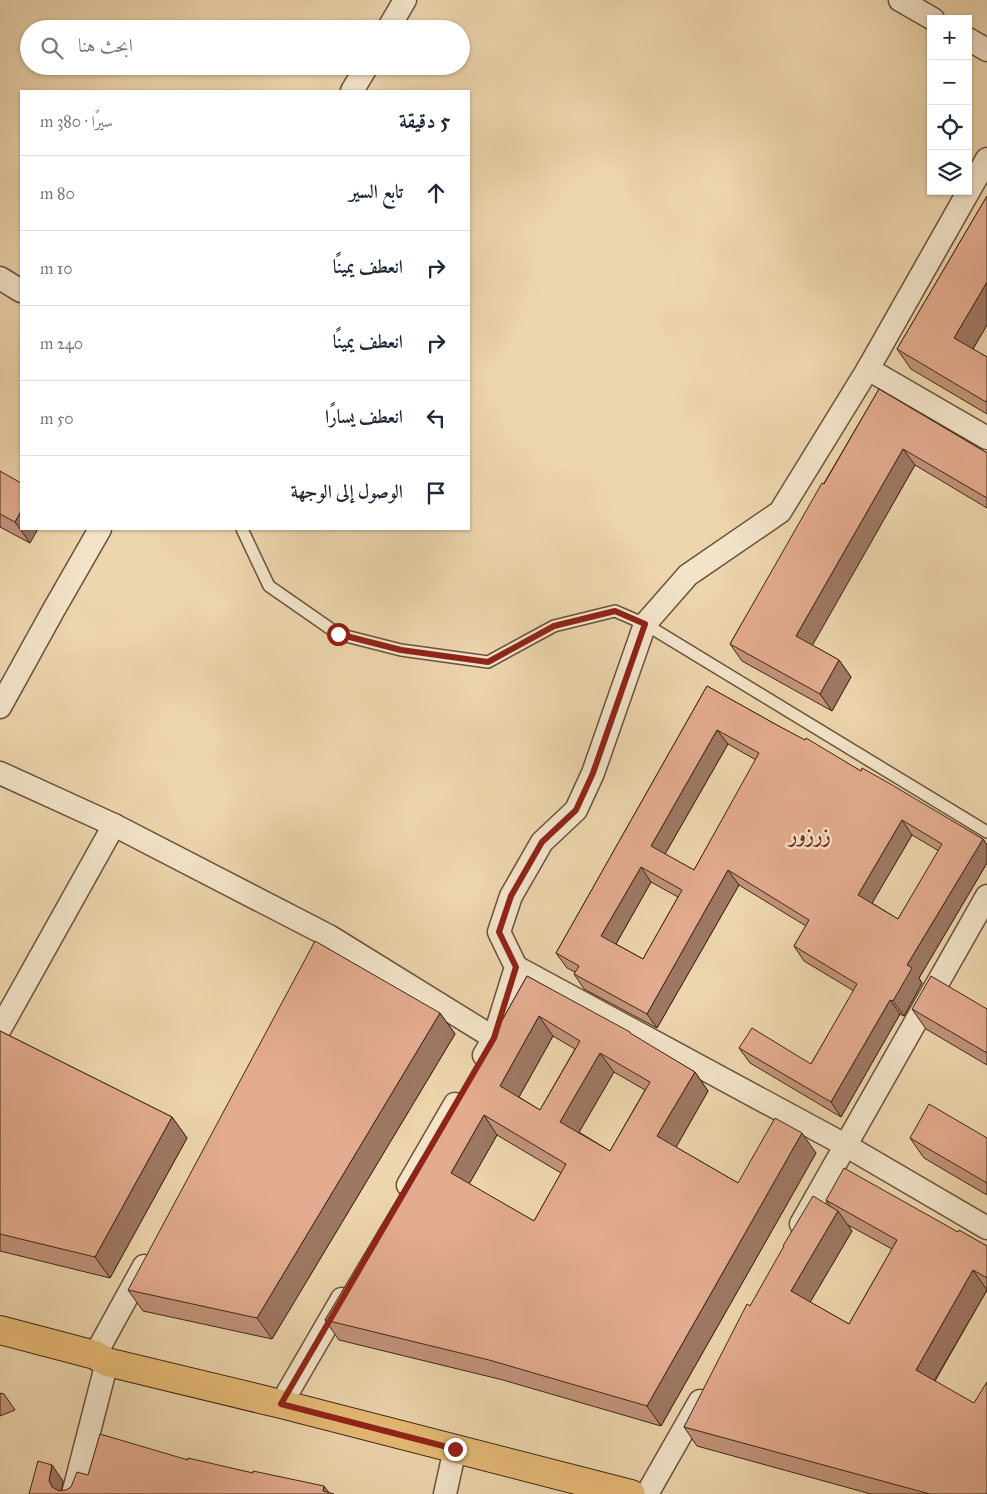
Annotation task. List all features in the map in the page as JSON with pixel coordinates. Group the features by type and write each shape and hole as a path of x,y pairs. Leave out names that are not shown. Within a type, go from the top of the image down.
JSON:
{"main road":[{"path":"0,1330 101,1359 631,1494"}],"street":[{"path":"393,20 405,0"},
{"path":"900,0 927,16"},
{"path":"972,41 987,50"},
{"path":"353,90 362,75"},
{"path":"987,159 868,368 780,512 688,575 645,624 593,773 576,810 542,842 511,896 499,932 516,967 845,1146 987,1228"},
{"path":"0,278 20,290"},
{"path":"868,368 987,438"},
{"path":"0,707 99,530"},
{"path":"0,773 114,825 325,945 494,1038"},
{"path":"0,1029 114,825"},
{"path":"792,1239 987,896"},
{"path":"400,1200 494,1038 516,967"},
{"path":"73,1494 101,1359 152,1252"},
{"path":"281,1404 350,1284"},
{"path":"647,1494 710,1384"},
{"path":"445,1494 455,1449"}],"lane":[{"path":"242,530 270,586 338,634 401,650 488,662 554,626 615,611 645,624 987,832"}],"building":[{"path":"987,196 987,282 954,338 987,357 986,402 897,349"},
{"path":"879,389 987,453 987,498 903,449 796,636 839,660 820,694 730,644 822,483 824,484"},
{"path":"0,471 20,482 20,513 15,522 0,514"},
{"path":"707,686 805,740 806,738 861,771 862,768 983,839 907,965 912,968 893,1001 890,1000 831,1102 739,1048 752,1028 811,1064 857,984 794,946 809,920 728,870 647,1014 574,974 579,966 556,953","holes":["717,730 759,753 694,870 651,846","902,820 942,844 898,919 858,895","641,867 682,890 643,959 601,936"]},
{"path":"315,941 440,1013 257,1318 128,1290"},
{"path":"527,976 630,1032 695,1072 657,1136 738,1183 775,1118 802,1133 647,1406 489,1360 325,1320 422,1157 425,1158","holes":["539,1016 580,1041 540,1110 500,1086","600,1053 650,1082 610,1151 560,1122","484,1115 566,1164 534,1221 451,1173"]},
{"path":"931,976 987,1009 987,1053 912,1009"},
{"path":"0,1031 172,1117 95,1257 0,1234"},
{"path":"929,1104 987,1138 987,1183 910,1138"},
{"path":"844,1168 958,1232 959,1230 987,1246 987,1278 973,1270 916,1370 974,1403 987,1382 987,1494 930,1494 684,1427 747,1304 750,1306 813,1196 838,1211 791,1291 849,1324 897,1240 826,1200"},
{"path":"100,1434 188,1460 188,1458 253,1473 253,1471 324,1486 323,1491 334,1494 29,1494 38,1461 52,1465 49,1481 52,1487 59,1491 71,1487 77,1472 88,1475"}],"district":[{"name":"زرزور","path":"810,835"}],"route":[{"path":"338,634 401,650 488,662 554,626 615,611 645,624 593,773 576,810 542,842 511,896 499,932 516,967 494,1038 281,1404 455,1449"}]}
